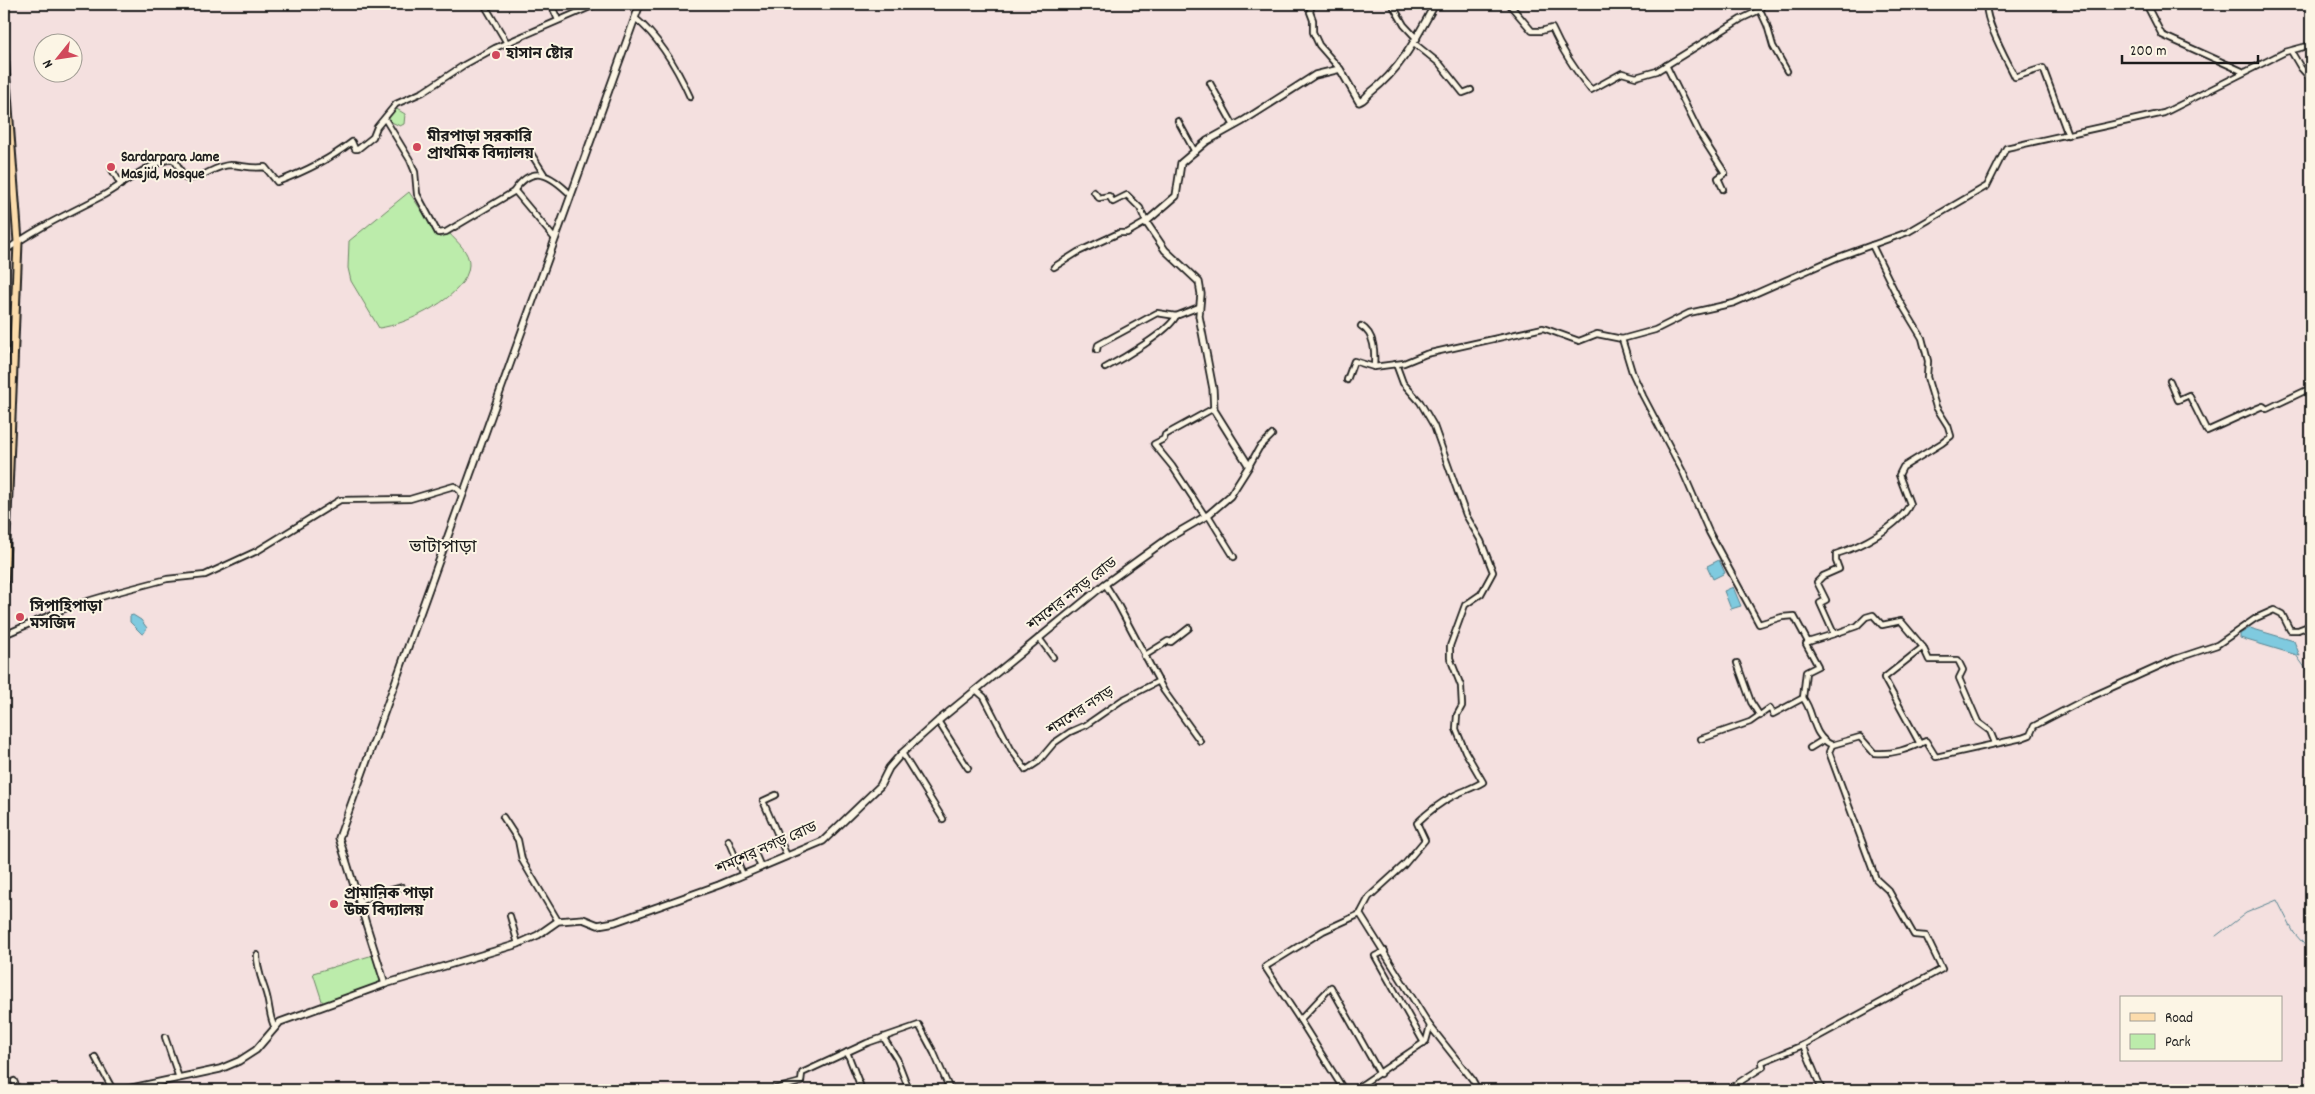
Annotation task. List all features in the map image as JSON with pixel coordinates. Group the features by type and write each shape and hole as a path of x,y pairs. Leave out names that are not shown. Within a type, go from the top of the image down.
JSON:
{"main road":[{"path":"4,54 18,242 4,591"}],"street":[{"path":"484,4 507,43"},
{"path":"551,4 558,20"},
{"path":"4,252 18,242 121,185 158,162 171,159 175,161 185,178 195,179 229,165 251,169 265,167 277,182 299,174 333,156 352,142 355,149 358,149 373,137 377,127 396,104 423,92 479,56 597,4"},
{"path":"385,984 356,901 339,838 463,500 640,4"},
{"path":"1312,4 1310,12 1313,20 1312,32 1319,45 1340,69 1359,102 1384,82 1393,69 1406,56 1434,4"},
{"path":"1392,4 1415,41 1440,64 1464,93 1471,90"},
{"path":"1509,4 1532,31 1552,28 1561,49 1591,90 1622,73 1636,77 1657,71 1741,19 1760,10"},
{"path":"1762,4 1760,10 1767,25 1772,46 1787,71"},
{"path":"1987,4 1986,8 1994,32 2014,77 2043,68 2068,135"},
{"path":"2146,4 2162,35 2244,72"},
{"path":"635,18 650,32 668,56 690,97"},
{"path":"1347,380 1354,361 1374,367 1396,364 1426,354 1543,328 1579,341 1597,334 1622,339 1655,330 1689,313 1734,303 1836,258 1908,232 1987,186 2006,148 2164,113 2187,103 2244,72 2291,51 2311,45"},
{"path":"2291,51 2301,68 2311,79"},
{"path":"1666,65 1700,134 1725,173 1718,178 1723,188"},
{"path":"1054,267 1078,252 1119,233 1127,233 1146,222 1176,196 1181,163 1207,141 1315,75 1340,69"},
{"path":"1210,83 1234,126"},
{"path":"385,119 410,160 415,172 417,194 438,233 446,232 513,192 519,184 532,175 544,174"},
{"path":"1178,121 1195,152"},
{"path":"530,152 544,174 561,184 571,195"},
{"path":"111,168 121,185"},
{"path":"513,192 515,191 555,239"},
{"path":"1094,192 1099,198 1109,196 1113,202 1127,195 1140,208 1146,222 1165,250 1199,282 1199,316 1216,416 1249,467 1259,448 1272,435"},
{"path":"1834,634 1820,603 1826,600 1817,582 1823,576 1839,569 1836,554 1850,550 1894,524 1907,511 1910,504 1899,475 1903,467 1942,444 1951,436 1948,426 1936,407 1927,377 1928,361 1922,338 1899,300 1872,245"},
{"path":"1105,368 1125,358 1168,326 1176,316 1199,307"},
{"path":"1096,350 1098,345 1157,313 1176,316"},
{"path":"1361,326 1367,330 1376,351 1374,367"},
{"path":"1622,339 1632,372 1643,396 1683,472 1709,532 1759,624 1782,616 1794,616 1808,642 1806,644 1818,666 1806,672 1803,698 1818,735 1832,745 1860,737 1874,753 1886,754 1926,741 1936,757 2030,735 2034,726 2082,701 2176,659 2217,645 2256,618 2274,610 2282,614 2290,630 2298,630 2311,625"},
{"path":"1344,1090 1265,967 1323,931 1360,914 1369,897 1404,866 1425,840 1417,823 1428,812 1454,795 1470,790 1483,782 1465,751 1456,729 1457,715 1462,706 1461,686 1450,658 1450,646 1465,605 1481,594 1493,572 1481,540 1466,515 1434,426 1420,402 1403,383 1396,364"},
{"path":"2170,381 2178,400 2189,395 2207,431 2263,406 2267,409 2311,388"},
{"path":"4,397 6,401 12,402"},
{"path":"1214,408 1165,434 1164,439 1154,444 1172,466 1234,557"},
{"name":"শমশের নগড় রোড","path":"558,921 583,919 598,925 615,922 743,875 823,841 880,786 889,768 902,753 938,721 1105,584 1170,537 1206,515 1230,496 1249,467"},
{"path":"4,635 71,606 109,594 167,579 204,575 257,551 340,500 410,498 454,486 460,491 463,500"},
{"path":"1105,584 1167,696 1200,741"},
{"path":"1808,642 1857,626 1866,617 1873,615 1882,625 1901,621 1923,647 1929,660 1958,660 1963,670 1959,678 1978,722 1990,731 1995,743"},
{"path":"1144,656 1168,641 1171,642 1189,628"},
{"path":"1039,638 1053,657"},
{"path":"1920,744 1884,678 1923,647"},
{"path":"1738,663 1751,702 1760,716"},
{"name":"শমশের নগড়","path":"976,690 984,697 1011,749 1026,770 1038,762 1054,742 1086,725 1122,700 1159,681"},
{"path":"1701,739 1750,722 1770,708 1773,714 1803,698"},
{"path":"938,721 968,768"},
{"path":"1810,748 1823,740"},
{"path":"1727,1090 1763,1067 1762,1062 1803,1044 1942,969 1926,936 1914,935 1889,891 1876,879 1829,752 1832,745"},
{"path":"902,753 942,819"},
{"path":"776,795 763,801 787,856"},
{"path":"123,1090 220,1069 239,1061 256,1050 280,1022 385,984 518,944 538,935 558,921 522,860 518,840 503,817"},
{"path":"728,840 743,875"},
{"path":"754,851 761,867"},
{"path":"356,901 402,887"},
{"path":"1360,914 1430,1026 1472,1078 1478,1090"},
{"path":"510,916 518,944"},
{"path":"1384,951 1375,956 1424,1043"},
{"path":"257,955 256,966 266,993 270,1017 275,1028"},
{"path":"1300,1020 1331,987 1380,1074"},
{"path":"771,1090 800,1082 802,1073 846,1052 919,1025 950,1090"},
{"path":"1354,1090 1424,1043 1430,1026"},
{"path":"165,1037 179,1078"},
{"path":"883,1037 897,1059 909,1090"},
{"path":"1803,1044 1822,1090"},
{"path":"846,1052 862,1090"},
{"path":"95,1057 113,1090"},
{"path":"14,1081 18,1090"}],"green space":[{"path":"395,108 405,114 404,124 400,126 387,120"},
{"path":"409,192 440,238 449,233 462,248 469,260 469,265 466,276 458,288 447,298 419,315 391,326 379,328 351,281 348,268 349,241"},
{"path":"373,955 381,982 323,1004 313,973"}],"water":[{"path":"1719,560 1725,573 1713,579 1707,566"},
{"path":"1733,587 1741,606 1731,609 1724,591"},
{"path":"133,615 141,620 147,628 144,633 142,634 130,622 130,616"},
{"path":"2250,628 2294,641 2300,656 2240,638 2240,634"}],"waterway":[{"path":"2296,655 2311,676"},
{"path":"2216,936 2246,913 2277,900 2294,933 2311,952"}],"place":[{"name":"হাসান ষ্টোর","path":"496,55"},
{"name":"মীরপাড়া সরকারি প্রাথমিক বিদ্যালয়","path":"417,147"},
{"name":"Sardarpara Jame Masjid, Mosque","path":"111,167"},
{"name":"সিপাহিপাড়া মসজিদ","path":"20,617"},
{"name":"প্রামানিক পাড়া উচ্চ বিদ্যালয়","path":"334,904"}],"district":[{"name":"ভাটাপাড়া","path":"443,548"}]}
